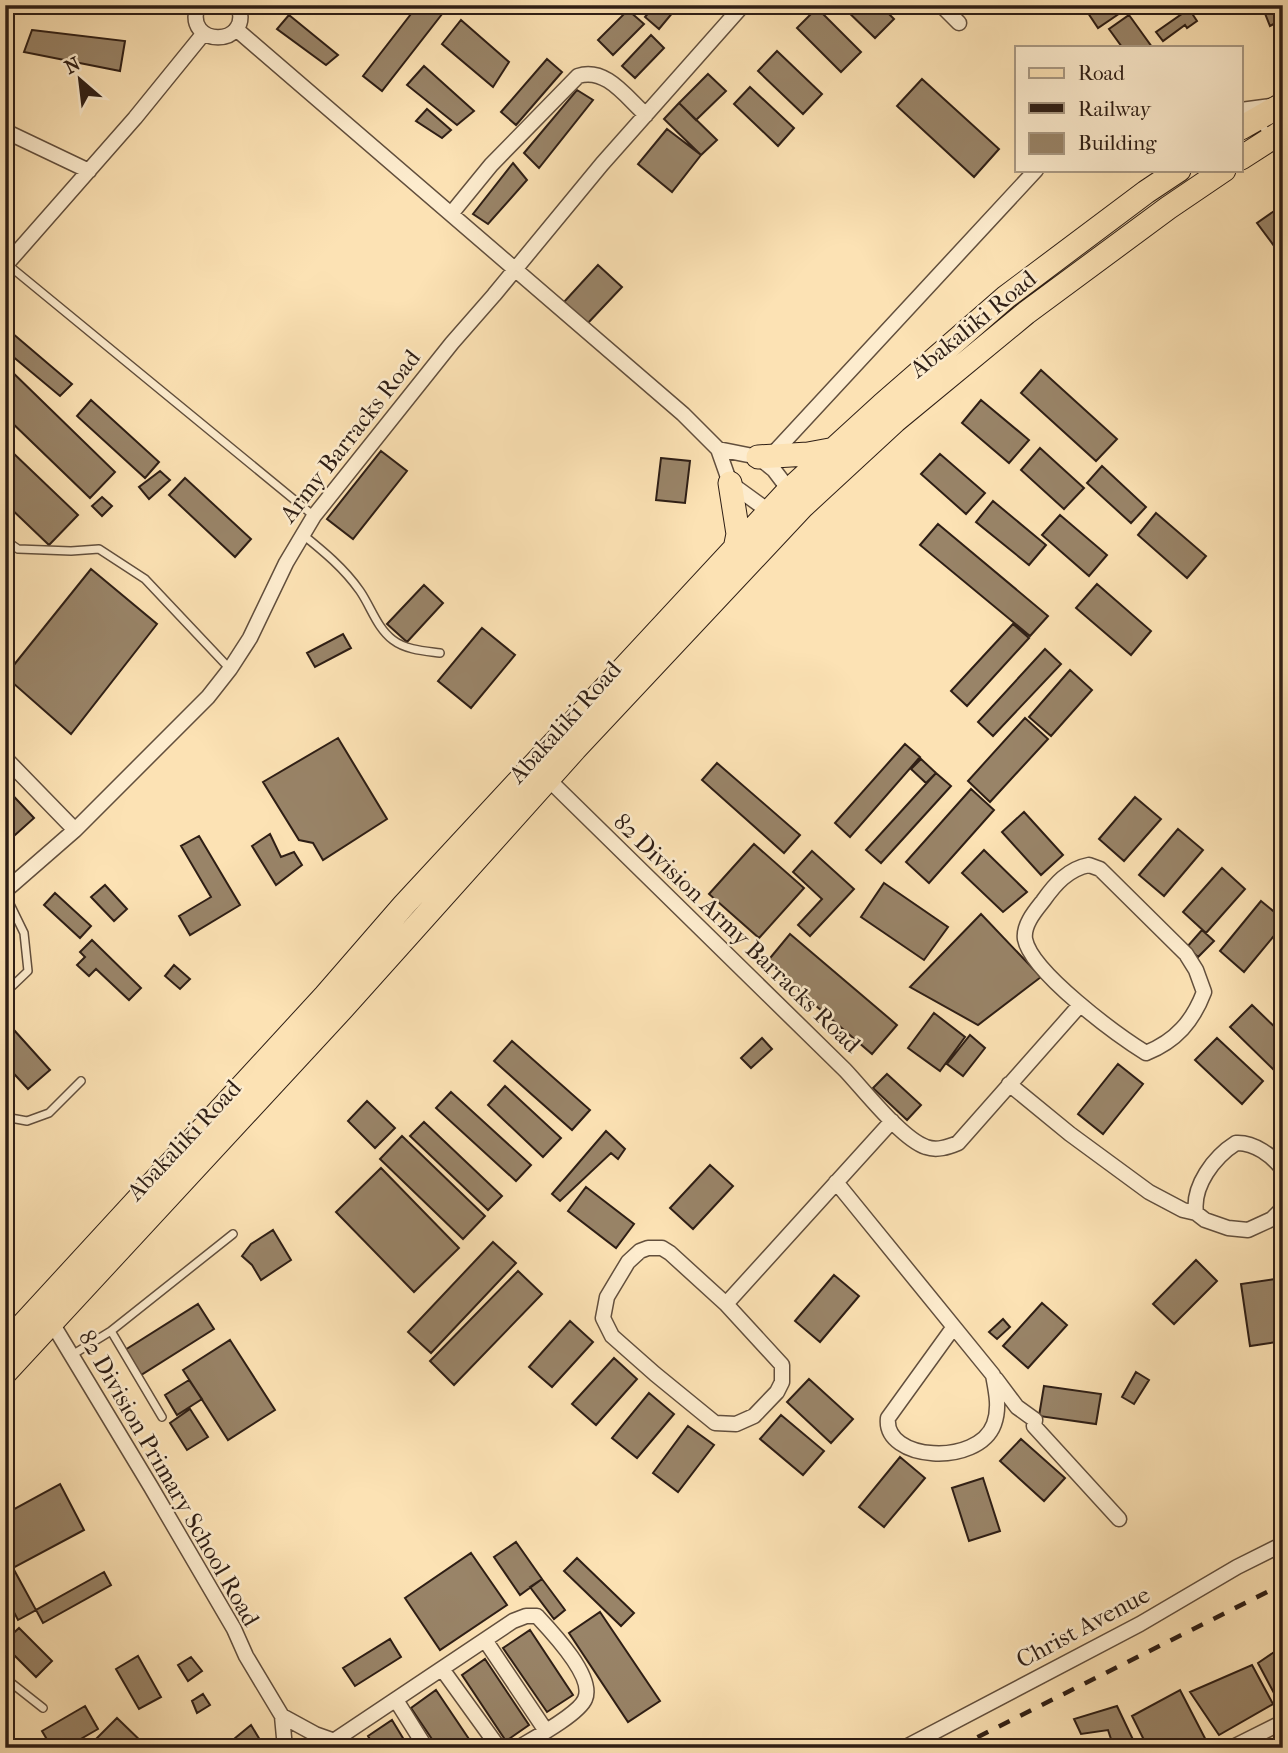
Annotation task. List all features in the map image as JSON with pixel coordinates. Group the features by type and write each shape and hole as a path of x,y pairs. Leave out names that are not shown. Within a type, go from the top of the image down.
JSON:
{"main road":[{"path":"1246,119 1282,105"},
{"path":"1242,158 1278,142"},
{"name":"Abakaliki Road","path":"5,1373 342,1009 796,498 835,449 881,405 1006,297 1176,172"},
{"name":"Abakaliki Road","path":"796,498 1026,313 1221,172"},
{"path":"764,457 835,449"},
{"path":"730,483 738,534 735,549"},
{"name":"Abakaliki Road","path":"5,1344 325,996 404,905 735,549 777,518"}],"street":[{"path":"198,5 195,18 198,26 204,33 221,38 236,29 241,15 238,5"},
{"name":"Army Barracks Road","path":"5,893 75,830 208,697 250,638 301,534 314,516 452,343 602,164 743,5"},
{"path":"941,5 959,23"},
{"path":"236,29 683,414 718,449 730,483 777,518"},
{"path":"6,265 89,171 204,33"},
{"path":"451,214 491,165 578,76 589,73 603,76 646,115"},
{"path":"5,131 89,171"},
{"path":"764,457 1034,172"},
{"path":"718,449 764,457 796,498"},
{"path":"5,758 75,830"},
{"name":"82 Division Army Barracks Road","path":"548,779 845,1070 892,1121 925,1147 946,1148 958,1143 1080,1005"},
{"path":"1088,865 1100,869 1186,954 1196,970 1204,992 1198,1009 1182,1031 1163,1046 1146,1053 1080,1005 1041,966 1025,939 1026,929 1033,915 1063,877 1078,867 1088,865"},
{"path":"1009,1084 1070,1134 1149,1192 1183,1210 1196,1213 1215,1225 1248,1230 1272,1219 1283,1208"},
{"path":"726,1304 892,1121"},
{"path":"1196,1213 1194,1201 1204,1178 1227,1149 1236,1143 1255,1146 1277,1162 1283,1170"},
{"path":"836,1182 1017,1407 1035,1420 1034,1426 1119,1519"},
{"path":"648,1248 662,1248 670,1253 726,1304 782,1365 783,1371 777,1392 754,1416 736,1424 715,1423 612,1336 603,1318 607,1297 622,1272 640,1251 648,1248"},
{"name":"82 Division Primary School Road","path":"52,1323 158,1499 282,1716"},
{"path":"953,1328 888,1418 888,1424 898,1442 918,1451 949,1453 962,1452 982,1442 988,1436 997,1414 993,1376"},
{"name":"Christ Avenue","path":"904,1748 1283,1544"},
{"path":"282,1716 328,1744 513,1621 526,1616 537,1616 557,1636 572,1658 587,1690 586,1699 546,1731 518,1748"},
{"path":"485,1640 546,1731"},
{"path":"443,1669 499,1748"},
{"path":"396,1700 426,1748"},
{"path":"282,1716 285,1748"},
{"path":"1231,1748 1283,1722"}],"lane":[{"path":"1246,119 1278,142"},
{"path":"6,265 314,516"},
{"path":"301,534 346,573 361,592 377,621 394,641 416,650 440,653"},
{"path":"5,540 18,549 99,549 145,579 230,669"},
{"path":"5,893 24,933 28,971 5,993"},
{"path":"5,1117 27,1121 49,1113 81,1080"},
{"path":"72,1355 111,1331 233,1234"},
{"path":"111,1331 162,1417"},
{"path":"5,1678 43,1708"}],"building":[{"path":"418,5 441,5 446,9 382,91 363,76"},
{"path":"655,5 679,5 659,29 645,17"},
{"path":"841,5 880,5 894,19 875,38"},
{"path":"1278,5 1283,12 1283,19 1270,26 1262,6"},
{"path":"1084,7 1129,7 1098,28"},
{"path":"817,8 861,52 841,72 797,28"},
{"path":"1189,9 1197,21 1187,28 1185,25 1163,41 1156,32"},
{"path":"628,10 644,24 613,55 598,40"},
{"path":"289,15 338,55 326,65 277,29"},
{"path":"1129,15 1151,46 1121,46 1109,29"},
{"path":"461,20 509,62 493,87 442,44"},
{"path":"32,30 125,41 120,71 24,52"},
{"path":"651,35 664,48 635,78 622,66"},
{"path":"777,51 822,94 803,114 758,71"},
{"path":"547,59 562,72 516,125 501,112"},
{"path":"424,66 474,111 457,125 407,85"},
{"path":"708,74 726,91 696,120 679,103"},
{"path":"922,79 999,149 974,177 897,106"},
{"path":"750,87 794,128 778,146 734,104"},
{"path":"577,90 593,100 539,168 524,153"},
{"path":"679,103 717,140 701,155 664,119"},
{"path":"427,109 451,130 442,138 416,121"},
{"path":"667,129 701,155 672,192 638,164"},
{"path":"513,163 527,180 488,224 473,214"},
{"path":"1277,209 1283,217 1283,258 1257,223"},
{"path":"598,265 622,287 587,324 564,302"},
{"path":"5,327 72,384 60,396 5,350"},
{"path":"5,365 115,472 90,498 5,416"},
{"path":"1041,370 1117,439 1096,461 1021,393"},
{"path":"91,400 159,462 145,478 77,416"},
{"path":"981,400 1029,440 1009,463 962,423"},
{"path":"1040,448 1084,488 1064,509 1021,470"},
{"path":"11,451 78,515 49,545 5,503 5,457"},
{"path":"381,451 407,471 353,539 327,519"},
{"path":"940,454 985,493 966,514 921,474"},
{"path":"661,458 690,461 685,503 656,500"},
{"path":"1102,466 1146,507 1131,523 1087,483"},
{"path":"160,471 170,480 149,499 139,487"},
{"path":"185,478 251,539 235,557 169,495"},
{"path":"102,497 112,506 102,516 92,506"},
{"path":"993,501 1046,545 1029,565 976,522"},
{"path":"1156,513 1206,556 1187,578 1138,535"},
{"path":"1060,515 1107,555 1089,576 1042,535"},
{"path":"938,524 1048,616 1030,636 920,545"},
{"path":"91,569 157,624 71,734 5,676"},
{"path":"1097,584 1151,631 1131,655 1076,608"},
{"path":"424,585 443,603 407,642 387,624"},
{"path":"1013,624 1029,638 967,706 951,691"},
{"path":"482,628 515,655 471,708 438,681"},
{"path":"343,634 351,648 315,667 307,653"},
{"path":"1045,649 1061,664 993,736 978,722"},
{"path":"1070,670 1092,690 1051,736 1029,717"},
{"path":"1025,718 1048,739 990,802 968,781"},
{"path":"338,738 387,819 323,860 313,843 299,840 263,782"},
{"path":"905,744 920,757 850,837 835,823"},
{"path":"921,759 936,773 926,783 911,769"},
{"path":"717,763 800,835 784,853 702,780"},
{"path":"936,773 951,786 881,863 866,850"},
{"path":"5,787 34,818 5,844"},
{"path":"971,789 994,810 929,883 906,862"},
{"path":"1135,797 1161,819 1124,861 1099,839"},
{"path":"1024,812 1063,855 1041,875 1002,832"},
{"path":"1178,829 1203,850 1164,896 1139,875"},
{"path":"270,834 281,857 294,852 302,865 276,885 252,846"},
{"path":"199,836 240,905 190,935 179,916 211,897 181,846"},
{"path":"754,844 804,888 759,938 709,894"},
{"path":"984,850 1027,892 1003,912 962,873"},
{"path":"812,851 854,889 810,936 798,925 822,899 793,872"},
{"path":"1222,868 1245,889 1206,933 1183,912"},
{"path":"884,883 948,927 924,960 861,917"},
{"path":"105,885 127,909 114,921 91,897"},
{"path":"55,893 91,926 80,938 44,905"},
{"path":"1261,901 1283,919 1283,925 1244,972 1220,951"},
{"path":"981,914 1041,977 978,1025 910,987"},
{"path":"1202,930 1214,941 1198,957 1187,947"},
{"path":"790,934 897,1025 872,1054 766,963"},
{"path":"92,940 141,988 129,1000 96,969 89,976 77,965 85,957 80,952"},
{"path":"174,965 190,979 180,989 165,976"},
{"path":"1252,1005 1283,1035 1283,1065 1276,1072 1230,1027"},
{"path":"934,1013 965,1037 940,1071 908,1048"},
{"path":"5,1020 50,1070 28,1089 5,1064"},
{"path":"970,1035 985,1048 963,1076 947,1064"},
{"path":"762,1038 772,1049 751,1068 741,1058"},
{"path":"1217,1038 1263,1081 1242,1104 1195,1060"},
{"path":"512,1041 590,1110 572,1130 494,1061"},
{"path":"1118,1064 1143,1084 1103,1134 1078,1114"},
{"path":"887,1074 921,1105 907,1120 873,1088"},
{"path":"505,1086 561,1138 543,1157 488,1105"},
{"path":"451,1092 531,1165 516,1181 436,1108"},
{"path":"367,1101 395,1128 375,1148 348,1121"},
{"path":"424,1122 502,1196 488,1210 410,1136"},
{"path":"606,1131 625,1149 618,1159 611,1153 560,1201 552,1194"},
{"path":"402,1136 485,1216 463,1239 380,1159"},
{"path":"710,1165 733,1186 693,1229 670,1208"},
{"path":"381,1168 459,1248 414,1292 336,1212"},
{"path":"586,1187 634,1224 616,1248 568,1211"},
{"path":"273,1230 291,1260 261,1280 252,1265 242,1256 251,1244"},
{"path":"493,1242 516,1263 431,1353 408,1332"},
{"path":"1196,1260 1217,1281 1174,1324 1153,1304"},
{"path":"518,1271 542,1294 454,1385 430,1361"},
{"path":"834,1275 859,1296 820,1342 795,1321"},
{"path":"1276,1279 1283,1341 1250,1346 1241,1284"},
{"path":"1042,1303 1067,1325 1028,1368 1003,1346"},
{"path":"198,1304 214,1329 141,1375 125,1350"},
{"path":"1003,1319 1010,1327 997,1339 989,1332"},
{"path":"570,1321 593,1342 552,1387 529,1367"},
{"path":"230,1340 275,1410 228,1440 183,1370"},
{"path":"614,1358 637,1379 596,1425 572,1404"},
{"path":"1136,1372 1149,1380 1134,1404 1122,1397"},
{"path":"809,1379 853,1419 831,1443 787,1402"},
{"path":"189,1380 202,1399 177,1415 165,1395"},
{"path":"1044,1386 1101,1394 1096,1424 1039,1416"},
{"path":"649,1393 674,1414 637,1458 612,1438"},
{"path":"190,1409 208,1437 187,1450 170,1423"},
{"path":"781,1415 824,1451 803,1475 760,1439"},
{"path":"688,1426 714,1445 678,1492 653,1473"},
{"path":"1021,1439 1065,1478 1044,1501 1000,1461"},
{"path":"900,1457 925,1478 884,1527 859,1507"},
{"path":"983,1478 1000,1531 969,1541 952,1488"},
{"path":"60,1484 84,1530 13,1568 5,1553 5,1514"},
{"path":"516,1542 542,1579 520,1595 494,1557"},
{"path":"471,1553 507,1605 440,1650 405,1598"},
{"path":"577,1558 634,1613 621,1626 564,1571"},
{"path":"13,1568 36,1610 18,1620 5,1595 5,1571"},
{"path":"104,1572 111,1585 43,1623 36,1610"},
{"path":"542,1579 565,1610 554,1619 530,1587"},
{"path":"600,1612 660,1701 628,1722 569,1633"},
{"path":"19,1628 52,1661 36,1677 5,1646 5,1641"},
{"path":"530,1630 573,1695 547,1712 503,1648"},
{"path":"390,1639 401,1657 355,1686 343,1668"},
{"path":"1283,1646 1283,1707 1282,1708 1258,1663"},
{"path":"138,1656 161,1697 139,1709 116,1669"},
{"path":"191,1657 202,1671 188,1681 178,1665"},
{"path":"485,1659 529,1725 506,1741 462,1675"},
{"path":"1252,1665 1273,1704 1219,1735 1190,1692"},
{"path":"436,1690 475,1748 438,1748 411,1708"},
{"path":"1180,1690 1210,1748 1148,1748 1132,1716"},
{"path":"203,1694 210,1705 197,1713 192,1701"},
{"path":"85,1706 98,1729 65,1748 52,1748 42,1731"},
{"path":"1117,1706 1137,1748 1114,1748 1108,1730 1081,1734 1074,1719"},
{"path":"117,1718 148,1748 105,1748 96,1739"},
{"path":"392,1720 409,1748 375,1748 368,1736"},
{"path":"251,1725 263,1745 259,1748 223,1748"}],"railway":[{"path":"956,1748 1283,1584"}]}
